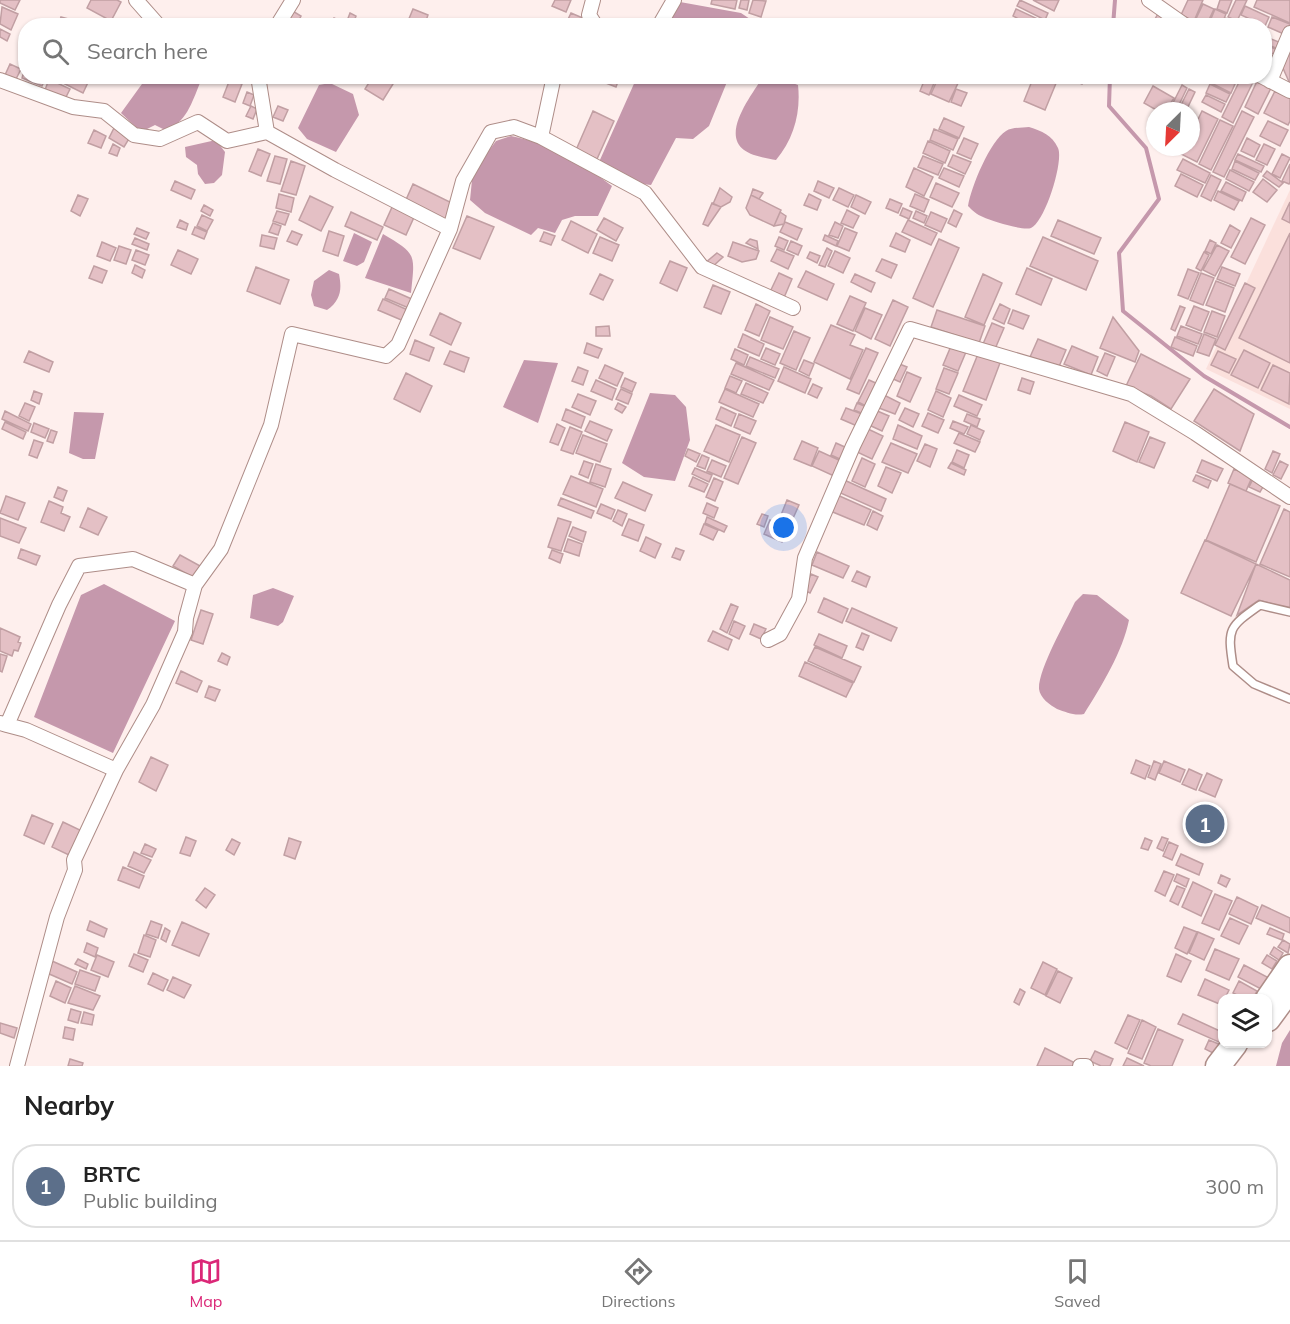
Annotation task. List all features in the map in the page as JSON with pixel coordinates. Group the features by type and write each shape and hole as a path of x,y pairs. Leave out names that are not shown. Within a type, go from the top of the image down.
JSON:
{"highway":[{"path":"1271,994 1290,967"},
{"path":"1272,1014 1290,989"},
{"path":"1218,1066 1232,1048"},
{"path":"1231,1066 1245,1048"}],"street":[{"path":"136,0 152,18"},
{"path":"283,18 293,0"},
{"path":"590,18 588,15 593,0"},
{"path":"664,18 674,0"},
{"path":"1149,0 1175,18"},
{"path":"1272,66 1290,33"},
{"path":"0,80 73,107 104,111 134,135 160,139 198,122 227,141 267,132 450,229"},
{"path":"1272,82 1290,91"},
{"path":"259,84 267,132"},
{"path":"541,136 552,84"},
{"path":"17,1066 57,917 75,870 74,860 116,770 153,705 185,632 186,618 195,585 221,549 271,425 292,334 386,356 398,345 450,229 463,181 491,132 514,127 541,136 645,193 702,267 792,308"},
{"path":"768,640 780,634 799,599 805,558 853,446 910,329 1131,394 1195,433 1290,497"},
{"path":"116,770 26,730 4,724 79,566 133,559 195,585"},
{"path":"1080,1066 1086,1066"}],"lane":[{"path":"1290,612 1260,604 1235,623 1229,641 1233,666 1254,684 1290,699"}],"shaded area":[{"path":"680,2 741,13 748,18 671,18"},
{"path":"142,84 200,84 183,118 165,130 155,125 141,132 121,113"},
{"path":"332,84 353,94 359,115 336,152 307,139 298,128 319,85"},
{"path":"634,84 726,84 709,126 693,139 676,138 651,185 642,184 599,162"},
{"path":"758,84 798,85 795,125 776,160 747,152 738,143 737,124"},
{"path":"1029,127 1050,137 1058,148 1059,155 1056,177 1042,215 1031,228 1027,229 987,219 968,206 977,177 1000,136 1014,128"},
{"path":"511,136 525,139 564,155 589,169 612,186 598,216 575,216 562,220 555,233 538,228 531,235 485,213 470,200 472,180 484,157 496,141"},
{"path":"216,140 225,152 222,175 214,183 205,184 198,174 197,165 186,157 185,147"},
{"path":"1290,190 1290,409 1206,369"},
{"path":"354,233 372,242 364,262 357,266 343,261"},
{"path":"383,234 402,246 411,256 413,270 411,293 365,278"},
{"path":"329,270 339,274 340,289 338,298 327,310 314,306 311,295 314,281"},
{"path":"524,360 558,363 538,423 503,407"},
{"path":"650,393 675,395 686,407 690,440 675,481 644,477 622,463"},
{"path":"74,412 104,413 95,459 83,459 69,453"},
{"path":"104,584 175,621 113,753 34,717 81,595"},
{"path":"273,588 294,596 283,622 278,626 250,618 253,595"},
{"path":"1083,594 1097,595 1129,620 1122,644 1104,681 1084,714 1077,714 1057,709 1043,698 1039,689 1043,670 1053,646 1075,602"},
{"path":"1290,1030 1290,1066 1276,1066 1282,1043"}],"building":[{"path":"0,0 20,0 15,10 0,3"},
{"path":"91,0 121,2 113,18 105,18 87,8"},
{"path":"555,0 571,0 566,12 552,6"},
{"path":"712,0 737,0 735,9 711,4"},
{"path":"741,0 749,0 747,10 739,8"},
{"path":"753,0 766,1 761,17 749,13"},
{"path":"1020,0 1048,13 1046,18 1041,18 1017,6"},
{"path":"1033,0 1059,0 1054,11"},
{"path":"1188,0 1203,0 1195,18 1181,15"},
{"path":"1220,0 1232,0 1227,13 1217,9"},
{"path":"1236,0 1247,0 1238,18 1228,17"},
{"path":"1257,0 1290,0 1290,23 1254,7"},
{"path":"1203,4 1214,9 1210,18 1196,18"},
{"path":"1245,6 1269,17 1248,18 1241,15"},
{"path":"2,7 18,14 11,30 0,24"},
{"path":"413,9 428,15 427,18 409,18"},
{"path":"1016,9 1036,18 1017,18 1013,16"},
{"path":"1215,9 1226,14 1224,18 1211,18"},
{"path":"291,10 301,16 300,18 287,18"},
{"path":"1159,12 1167,17 1166,18 1156,18"},
{"path":"350,13 356,16 355,18 348,18"},
{"path":"571,13 583,18 569,18"},
{"path":"1272,18 1290,24 1286,35 1272,29"},
{"path":"0,29 10,34 7,41 0,37"},
{"path":"1272,39 1281,43 1278,49 1272,46"},
{"path":"1290,46 1290,84 1282,66"},
{"path":"1272,47 1278,50 1276,55 1272,53"},
{"path":"10,64 18,68 16,79 5,75"},
{"path":"47,84 60,84 70,89 65,99 45,90"},
{"path":"65,84 87,84 83,93"},
{"path":"228,84 242,84 235,102 223,97"},
{"path":"368,84 393,84 383,100 365,89"},
{"path":"923,84 934,84 929,95 920,91"},
{"path":"935,84 958,84 949,102 931,94"},
{"path":"1031,84 1056,84 1045,110 1024,101"},
{"path":"1210,84 1230,94 1226,102 1206,93"},
{"path":"1213,84 1235,84 1231,93"},
{"path":"1238,84 1252,84 1233,123 1222,117"},
{"path":"1256,84 1273,84 1258,114 1245,107"},
{"path":"1182,85 1187,88 1180,102 1174,102"},
{"path":"1153,86 1174,98 1172,102 1144,103"},
{"path":"956,89 967,93 961,106 951,102"},
{"path":"1189,89 1195,92 1190,102 1182,102"},
{"path":"1275,91 1290,98 1288,125 1264,113"},
{"path":"247,92 254,95 250,106 243,103"},
{"path":"1206,95 1225,104 1221,112 1202,102"},
{"path":"251,106 257,109 253,119 246,116"},
{"path":"278,106 288,110 283,121 273,117"},
{"path":"593,111 614,121 597,159 576,150"},
{"path":"1202,111 1218,119 1200,156 1200,115"},
{"path":"1242,111 1254,117 1224,177 1213,172"},
{"path":"944,118 964,127 959,138 939,129"},
{"path":"1220,120 1233,126 1211,170 1199,164"},
{"path":"1268,121 1288,130 1280,146 1260,136"},
{"path":"114,128 130,137 124,147 109,138"},
{"path":"934,129 958,139 953,150 930,140"},
{"path":"94,130 106,136 101,148 88,143"},
{"path":"964,138 978,144 971,159 957,153"},
{"path":"1247,138 1260,145 1254,157 1241,151"},
{"path":"928,141 950,151 945,163 923,153"},
{"path":"113,144 120,148 117,156 109,153"},
{"path":"1264,144 1275,149 1267,165 1256,160"},
{"path":"258,149 270,154 261,176 249,171"},
{"path":"1238,154 1264,166 1261,172 1235,160"},
{"path":"1282,154 1290,158 1280,178 1272,174"},
{"path":"953,155 971,162 965,174 948,166"},
{"path":"275,156 287,159 280,184 267,181"},
{"path":"923,156 943,164 938,175 918,167"},
{"path":"1185,156 1200,156 1197,162"},
{"path":"1183,159 1210,173 1205,183 1177,170"},
{"path":"291,161 305,166 296,195 281,191"},
{"path":"1235,161 1259,173 1255,180 1232,169"},
{"path":"1290,164 1290,182 1289,184 1282,181"},
{"path":"914,168 933,177 924,196 906,187"},
{"path":"944,168 964,176 959,187 939,178"},
{"path":"1230,170 1254,182 1249,191 1226,179"},
{"path":"1267,171 1283,183 1279,187 1263,176"},
{"path":"1181,174 1203,185 1197,197 1175,186"},
{"path":"1211,175 1221,180 1211,201 1201,196"},
{"path":"1263,179 1277,190 1267,202 1253,192"},
{"path":"175,181 195,190 191,199 171,190"},
{"path":"818,181 834,188 829,198 814,191"},
{"path":"1226,182 1246,192 1242,201 1221,191"},
{"path":"936,183 959,193 952,207 930,197"},
{"path":"413,184 454,204 445,222 405,202"},
{"path":"720,188 732,197 730,202 721,207 713,204"},
{"path":"839,188 854,195 848,207 833,200"},
{"path":"753,189 763,193 759,199 751,195"},
{"path":"1218,191 1239,201 1234,210 1214,200"},
{"path":"279,194 294,198 291,212 276,208"},
{"path":"809,194 821,200 817,210 804,205"},
{"path":"915,194 929,200 924,212 910,206"},
{"path":"78,195 88,199 80,216 71,211"},
{"path":"751,195 781,210 774,226 750,215 746,208"},
{"path":"856,195 871,202 865,214 851,207"},
{"path":"310,196 333,207 321,231 299,220"},
{"path":"890,199 902,204 898,213 886,208"},
{"path":"1290,202 1290,223 1282,219"},
{"path":"712,203 721,207 708,226 703,224"},
{"path":"204,205 213,210 210,216 201,211"},
{"path":"393,205 415,215 406,235 384,225"},
{"path":"903,208 912,212 909,219 900,215"},
{"path":"847,210 859,216 853,228 841,223"},
{"path":"954,210 962,214 956,227 948,223"},
{"path":"277,211 289,214 285,225 273,221"},
{"path":"916,211 927,216 924,223 913,218"},
{"path":"351,212 383,227 377,240 345,226"},
{"path":"780,212 786,216 784,224 774,226"},
{"path":"931,212 947,219 941,232 925,225"},
{"path":"202,215 213,220 207,231 197,226"},
{"path":"467,216 494,227 480,259 453,248"},
{"path":"604,218 623,228 616,241 597,230"},
{"path":"1251,218 1265,225 1245,264 1231,257"},
{"path":"180,220 188,224 186,230 177,227"},
{"path":"908,220 937,233 931,245 902,232"},
{"path":"1058,220 1101,238 1094,254 1051,236"},
{"path":"571,221 597,234 588,253 562,240"},
{"path":"785,222 802,229 797,240 780,232"},
{"path":"835,222 843,226 838,238 829,235"},
{"path":"273,223 281,226 278,235 269,232"},
{"path":"1230,225 1240,231 1231,248 1221,243"},
{"path":"195,227 207,232 204,239 192,234"},
{"path":"137,228 149,233 146,239 134,234"},
{"path":"845,228 857,233 849,251 837,246"},
{"path":"292,231 302,235 297,245 287,241"},
{"path":"329,231 344,236 338,256 323,251"},
{"path":"544,232 555,236 551,245 540,241"},
{"path":"896,233 910,240 905,252 890,246"},
{"path":"1290,233 1290,363 1239,338"},
{"path":"262,235 277,238 274,249 260,246"},
{"path":"825,235 838,241 836,246 823,240"},
{"path":"600,237 619,245 612,261 593,253"},
{"path":"779,237 788,241 784,250 775,246"},
{"path":"1043,237 1098,261 1086,290 1030,266"},
{"path":"135,238 149,244 147,250 132,244"},
{"path":"750,239 757,241 758,249 746,243"},
{"path":"939,239 959,248 933,307 913,298"},
{"path":"1210,240 1216,243 1211,254 1205,251"},
{"path":"791,241 802,246 798,255 787,250"},
{"path":"102,242 116,248 110,261 97,256"},
{"path":"733,242 759,251 756,259 742,262 728,256"},
{"path":"1217,245 1229,251 1215,276 1203,270"},
{"path":"119,246 131,250 126,264 114,260"},
{"path":"827,248 832,251 825,267 819,265"},
{"path":"777,249 794,256 788,269 771,261"},
{"path":"136,250 149,255 145,265 132,260"},
{"path":"178,250 198,259 191,274 171,265"},
{"path":"835,251 850,258 843,273 828,266"},
{"path":"810,252 820,256 817,263 807,258"},
{"path":"1204,252 1209,255 1201,271 1196,268"},
{"path":"717,253 723,257 711,268 705,263"},
{"path":"882,259 897,265 891,278 876,271"},
{"path":"670,261 687,268 677,291 660,283"},
{"path":"135,265 145,270 142,278 132,273"},
{"path":"94,266 107,271 102,283 89,278"},
{"path":"256,267 289,280 280,304 247,291"},
{"path":"1222,267 1240,274 1235,286 1217,279"},
{"path":"1027,268 1052,279 1041,305 1016,294"},
{"path":"1188,269 1199,273 1188,299 1178,295"},
{"path":"806,271 834,284 827,300 798,287"},
{"path":"779,273 792,279 783,300 769,294"},
{"path":"1201,273 1214,278 1203,305 1190,300"},
{"path":"600,274 613,280 603,300 590,294"},
{"path":"855,274 875,283 871,292 851,282"},
{"path":"983,274 1002,283 984,325 965,317"},
{"path":"1216,281 1234,288 1225,312 1206,305"},
{"path":"1245,283 1255,288 1225,350 1215,345"},
{"path":"713,285 730,292 721,314 704,307"},
{"path":"389,289 414,300 411,309 385,298"},
{"path":"850,296 866,303 853,331 837,324"},
{"path":"383,299 410,311 406,322 378,310"},
{"path":"893,300 908,307 890,346 875,339"},
{"path":"756,304 770,311 759,336 745,330"},
{"path":"1000,304 1010,309 1004,324 993,319"},
{"path":"1180,306 1185,308 1175,331 1171,329"},
{"path":"1194,306 1209,312 1201,331 1186,325"},
{"path":"865,308 882,315 871,339 855,331"},
{"path":"937,310 985,326 979,343 931,327"},
{"path":"1013,310 1029,316 1023,329 1008,323"},
{"path":"1212,311 1225,316 1217,337 1204,332"},
{"path":"440,313 461,323 451,345 430,335"},
{"path":"770,317 793,327 783,349 761,340"},
{"path":"1113,317 1139,351 1135,362 1100,348"},
{"path":"992,323 1004,328 995,349 983,344"},
{"path":"831,325 855,335 850,345 863,350 850,379 814,362"},
{"path":"609,326 610,336 596,336 596,327"},
{"path":"1181,326 1202,334 1198,344 1177,336"},
{"path":"794,331 810,338 796,370 780,363"},
{"path":"743,334 764,344 759,356 738,347"},
{"path":"1204,334 1216,339 1209,356 1197,352"},
{"path":"1175,337 1197,346 1193,356 1171,347"},
{"path":"1038,339 1066,350 1058,369 1030,357"},
{"path":"415,340 434,348 429,361 410,354"},
{"path":"587,343 602,349 598,358 584,353"},
{"path":"951,346 966,352 958,371 943,365"},
{"path":"1072,346 1098,357 1091,375 1064,364"},
{"path":"766,348 780,354 775,365 761,359"},
{"path":"866,348 878,353 859,394 847,389"},
{"path":"735,349 748,355 744,365 731,359"},
{"path":"1244,350 1270,363 1258,388 1231,375"},
{"path":"29,351 53,362 49,372 24,362"},
{"path":"450,351 469,358 464,372 444,364"},
{"path":"1218,351 1236,359 1229,373 1211,365"},
{"path":"1105,353 1115,357 1107,376 1097,371"},
{"path":"978,354 1000,363 986,400 963,391"},
{"path":"1141,354 1190,379 1171,409 1151,396 1126,386"},
{"path":"750,357 779,369 775,378 746,366"},
{"path":"804,360 814,364 809,376 799,371"},
{"path":"736,363 774,380 769,390 731,374"},
{"path":"897,363 907,367 900,382 891,378"},
{"path":"605,365 623,373 617,386 599,378"},
{"path":"1273,365 1290,373 1289,404 1261,390"},
{"path":"578,367 588,371 583,385 572,381"},
{"path":"784,367 811,379 805,393 778,381"},
{"path":"944,368 958,373 949,394 936,389"},
{"path":"907,372 921,378 910,402 897,396"},
{"path":"406,373 432,386 420,412 394,399"},
{"path":"730,376 742,381 736,393 725,388"},
{"path":"625,378 636,383 632,392 621,387"},
{"path":"1022,378 1034,382 1030,394 1018,390"},
{"path":"596,380 616,389 612,400 591,391"},
{"path":"869,380 880,385 870,408 858,402"},
{"path":"746,383 768,393 763,403 741,394"},
{"path":"813,384 822,388 817,398 808,394"},
{"path":"621,389 632,394 628,404 616,399"},
{"path":"725,389 759,404 753,417 719,402"},
{"path":"1214,389 1254,414 1240,451 1194,421"},
{"path":"34,391 42,394 39,404 31,400"},
{"path":"936,391 951,398 943,417 928,410"},
{"path":"578,394 596,401 590,415 572,407"},
{"path":"884,395 900,403 895,414 879,408"},
{"path":"959,395 982,405 977,416 954,406"},
{"path":"25,403 35,407 29,421 19,416"},
{"path":"618,403 626,407 622,413 615,409"},
{"path":"857,403 869,408 866,415 854,410"},
{"path":"721,407 736,414 731,426 716,419"},
{"path":"846,408 862,414 857,426 841,419"},
{"path":"905,408 919,414 913,427 899,420"},
{"path":"566,409 585,417 581,428 562,420"},
{"path":"875,410 889,416 882,431 869,425"},
{"path":"5,411 31,424 28,431 2,419"},
{"path":"928,413 944,420 938,433 922,426"},
{"path":"739,414 756,421 750,434 734,427"},
{"path":"967,414 980,419 977,427 964,421"},
{"path":"590,421 612,430 607,441 585,431"},
{"path":"953,421 968,427 964,434 950,428"},
{"path":"5,422 26,432 23,439 2,429"},
{"path":"1125,422 1149,432 1137,462 1113,451"},
{"path":"34,423 49,429 45,438 31,432"},
{"path":"557,424 565,428 558,445 550,442"},
{"path":"716,425 740,435 729,462 704,451"},
{"path":"898,425 922,436 917,449 893,439"},
{"path":"971,425 984,431 980,440 967,434"},
{"path":"570,427 582,432 573,454 561,450"},
{"path":"868,429 883,436 872,459 857,452"},
{"path":"51,430 57,432 53,443 47,441"},
{"path":"959,433 980,442 975,452 954,443"},
{"path":"583,435 607,444 600,462 576,453"},
{"path":"742,437 756,443 738,484 724,478"},
{"path":"1150,437 1165,443 1154,468 1139,462"},
{"path":"34,440 43,443 37,458 29,455"},
{"path":"802,441 818,448 811,466 794,459"},
{"path":"836,443 847,448 842,460 831,455"},
{"path":"891,443 917,454 908,473 882,462"},
{"path":"925,444 937,449 930,467 917,461"},
{"path":"688,449 700,454 696,462 685,456"},
{"path":"957,450 969,455 964,468 952,462"},
{"path":"819,451 841,461 834,476 812,466"},
{"path":"1273,451 1280,454 1272,473 1265,469"},
{"path":"702,455 709,458 705,469 697,466"},
{"path":"862,458 875,464 865,487 852,481"},
{"path":"712,460 726,466 721,477 707,471"},
{"path":"1202,460 1223,469 1217,481 1197,472"},
{"path":"584,461 593,464 588,478 579,474"},
{"path":"1280,461 1288,465 1281,479 1273,475"},
{"path":"951,463 966,470 964,475 948,468"},
{"path":"596,464 611,469 605,487 590,482"},
{"path":"886,467 901,473 892,493 878,486"},
{"path":"695,468 712,475 709,482 692,474"},
{"path":"1234,469 1252,477 1246,491 1228,483"},
{"path":"1196,475 1211,481 1208,488 1193,481"},
{"path":"571,476 603,489 596,507 563,494"},
{"path":"693,477 708,484 704,492 689,486"},
{"path":"714,478 723,482 715,501 706,497"},
{"path":"842,479 886,499 881,511 836,491"},
{"path":"1253,479 1264,485 1260,492 1249,487"},
{"path":"623,482 652,495 645,511 615,498"},
{"path":"1230,484 1280,506 1256,562 1206,540"},
{"path":"58,487 67,491 63,501 54,497"},
{"path":"835,494 871,510 864,525 828,510"},
{"path":"6,496 25,503 18,520 0,513"},
{"path":"561,498 594,511 591,518 558,505"},
{"path":"787,500 799,505 790,525 779,520"},
{"path":"49,501 63,507 61,513 70,517 64,531 41,522"},
{"path":"707,503 718,508 714,518 703,513"},
{"path":"601,504 615,510 611,519 597,513"},
{"path":"88,508 107,517 98,535 80,527"},
{"path":"1284,509 1290,512 1290,577 1260,564"},
{"path":"618,510 627,514 622,526 613,521"},
{"path":"873,511 883,516 877,530 867,525"},
{"path":"762,514 768,516 764,527 757,524"},
{"path":"707,517 727,526 724,532 705,523"},
{"path":"0,518 26,528 19,543 0,536"},
{"path":"558,518 571,522 561,551 548,547"},
{"path":"629,519 644,525 638,541 622,535"},
{"path":"770,520 788,528 782,542 764,534"},
{"path":"704,524 718,530 713,540 700,534"},
{"path":"573,527 586,532 583,542 569,536"},
{"path":"646,537 661,544 655,558 640,551"},
{"path":"568,539 582,544 579,556 564,551"},
{"path":"1205,540 1256,564 1231,616 1181,593"},
{"path":"676,548 684,551 680,560 672,557"},
{"path":"21,549 40,556 36,565 18,558"},
{"path":"552,550 563,554 560,563 549,558"},
{"path":"817,552 849,566 843,578 812,565"},
{"path":"180,555 202,567 194,578 173,566"},
{"path":"1256,564 1290,580 1290,609 1259,600 1237,615"},
{"path":"857,571 870,577 866,587 852,581"},
{"path":"811,574 818,577 810,593 804,590"},
{"path":"824,598 848,609 842,623 818,612"},
{"path":"731,604 738,607 727,633 720,629"},
{"path":"852,608 897,628 891,641 846,621"},
{"path":"201,610 213,614 203,644 191,640"},
{"path":"734,621 745,626 739,639 729,634"},
{"path":"754,624 766,629 761,639 750,634"},
{"path":"0,628 20,637 18,642 21,643 18,651 14,650 12,656 0,651"},
{"path":"713,631 732,640 728,650 708,641"},
{"path":"862,633 869,636 863,650 856,647"},
{"path":"819,634 847,646 842,658 814,645"},
{"path":"815,647 861,667 854,682 808,661"},
{"path":"222,653 230,657 227,665 218,661"},
{"path":"0,654 7,656 2,672 0,671"},
{"path":"805,662 853,683 846,697 799,676"},
{"path":"181,671 202,681 197,692 176,683"},
{"path":"209,686 220,690 215,701 205,697"},
{"path":"151,757 168,765 156,791 139,782"},
{"path":"1136,760 1150,766 1145,779 1131,773"},
{"path":"1154,761 1161,764 1155,780 1148,777"},
{"path":"1164,761 1185,770 1180,782 1159,773"},
{"path":"1189,769 1202,775 1196,790 1182,784"},
{"path":"1207,773 1222,780 1215,797 1199,790"},
{"path":"32,815 53,824 44,844 24,835"},
{"path":"63,822 82,831 71,856 52,847"},
{"path":"186,837 196,841 190,856 180,853"},
{"path":"1162,837 1168,839 1163,851 1157,848"},
{"path":"289,838 301,842 295,859 284,855"},
{"path":"1145,838 1152,841 1148,850 1141,848"},
{"path":"232,839 240,843 234,855 226,850"},
{"path":"1169,842 1178,846 1172,860 1163,856"},
{"path":"145,844 156,849 152,857 141,853"},
{"path":"134,852 151,860 144,873 128,866"},
{"path":"1181,854 1203,864 1199,875 1176,865"},
{"path":"123,867 144,876 139,888 118,880"},
{"path":"1164,871 1174,875 1165,896 1155,891"},
{"path":"1177,874 1189,879 1186,887 1174,881"},
{"path":"1221,875 1230,879 1226,887 1218,883"},
{"path":"1193,882 1212,891 1201,916 1182,907"},
{"path":"1177,886 1185,889 1178,905 1170,901"},
{"path":"205,888 215,895 206,908 196,900"},
{"path":"1215,894 1232,901 1219,930 1202,923"},
{"path":"1237,897 1258,907 1251,924 1229,914"},
{"path":"1262,905 1290,918 1290,933 1256,918"},
{"path":"1230,918 1248,926 1239,944 1221,936"},
{"path":"90,921 107,929 104,937 87,930"},
{"path":"151,921 162,925 158,938 146,934"},
{"path":"182,922 209,934 199,956 172,945"},
{"path":"1184,927 1197,932 1187,954 1175,948"},
{"path":"165,928 170,931 166,942 161,939"},
{"path":"1270,928 1284,934 1282,940 1267,934"},
{"path":"1198,932 1214,939 1204,960 1189,953"},
{"path":"144,935 156,940 150,957 138,953"},
{"path":"1283,940 1290,944 1288,953 1278,947"},
{"path":"87,943 98,948 95,957 84,952"},
{"path":"1274,947 1283,953 1279,960 1270,954"},
{"path":"1215,949 1239,959 1229,980 1206,970"},
{"path":"134,954 148,960 143,972 129,966"},
{"path":"1176,954 1191,961 1181,982 1167,976"},
{"path":"97,955 114,962 108,977 91,970"},
{"path":"1267,955 1277,961 1272,969 1262,963"},
{"path":"78,959 88,964 86,969 75,964"},
{"path":"52,961 77,972 72,984 47,973"},
{"path":"1043,962 1057,969 1045,995 1031,988"},
{"path":"1244,965 1269,978 1263,990 1238,977"},
{"path":"80,970 100,977 95,991 75,984"},
{"path":"1058,971 1072,978 1060,1003 1046,996"},
{"path":"153,973 168,980 163,991 148,984"},
{"path":"173,977 191,985 184,998 167,990"},
{"path":"1205,979 1229,990 1227,994 1218,994 1218,1003 1198,995"},
{"path":"56,981 71,988 65,1003 50,996"},
{"path":"1239,981 1257,991 1255,994 1233,993"},
{"path":"75,986 100,996 93,1010 68,1003"},
{"path":"1020,989 1025,992 1019,1005 1014,1002"},
{"path":"71,1009 81,1012 78,1023 68,1020"},
{"path":"84,1012 94,1015 92,1025 81,1023"},
{"path":"1183,1014 1218,1030 1218,1042 1178,1024"},
{"path":"1128,1015 1140,1020 1127,1049 1115,1043"},
{"path":"1142,1020 1156,1027 1142,1059 1128,1053"},
{"path":"0,1023 17,1028 14,1038 0,1033"},
{"path":"65,1027 75,1029 73,1040 63,1038"},
{"path":"1158,1029 1183,1040 1172,1066 1151,1066 1144,1063"},
{"path":"1209,1040 1218,1044 1220,1048 1217,1055 1205,1049"},
{"path":"1045,1048 1079,1065 1037,1066"},
{"path":"1095,1051 1113,1059 1110,1066 1101,1066 1090,1061"},
{"path":"1127,1058 1144,1066 1123,1066"},
{"path":"70,1059 83,1063 82,1066 68,1066"}],"waterway":[{"path":"1114,18 1115,0"},
{"path":"1110,84 1109,106 1146,148 1159,199 1119,253 1123,311 1204,376 1290,427"}],"place":[{"name":"BRTC","path":"1205,824"}]}
